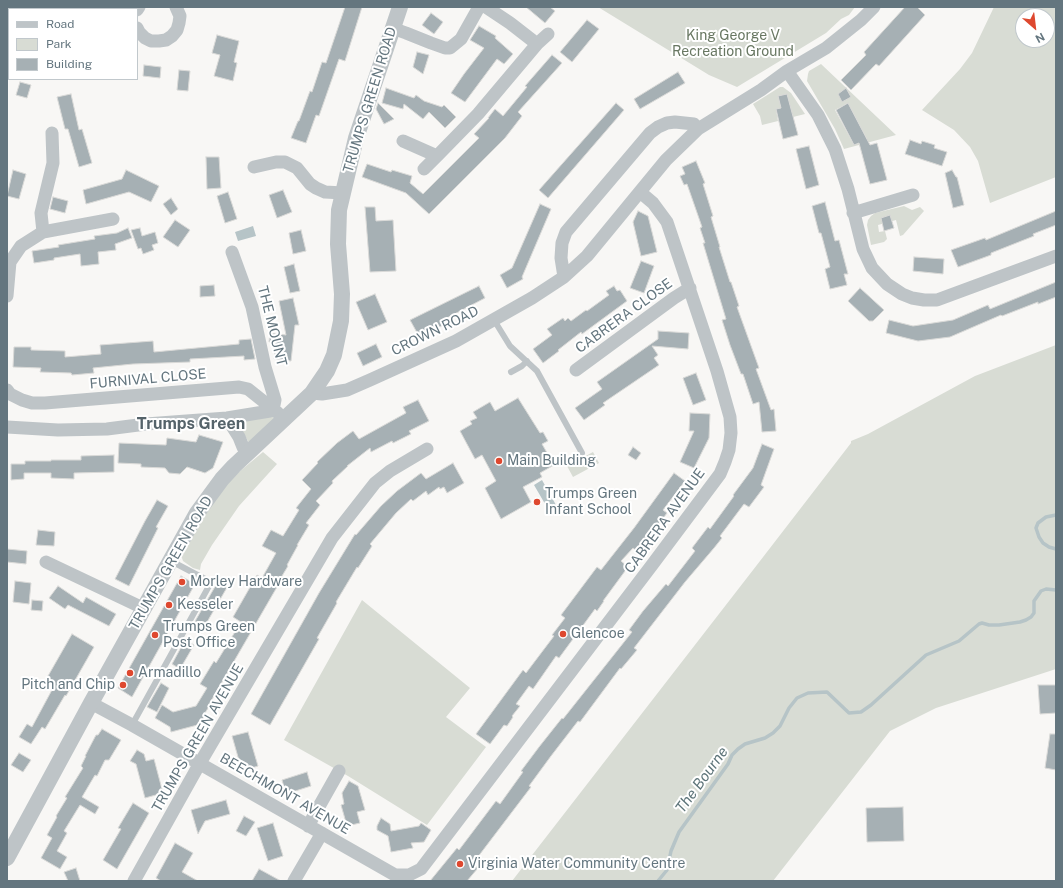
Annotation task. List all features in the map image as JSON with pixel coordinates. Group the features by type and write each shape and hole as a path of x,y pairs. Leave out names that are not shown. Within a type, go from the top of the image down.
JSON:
{"street":[{"path":"138,30 145,38 151,41 166,40 177,30 180,16 176,7"},
{"name":"TRUMPS GREEN ROAD","path":"7,858 143,608 197,513 222,479 312,393 327,371 334,355 341,321 342,294 338,228 339,210 356,138 400,7"},
{"path":"392,28 445,48 450,48 461,39 479,7"},
{"path":"486,7 537,44"},
{"name":"CROWN ROAD","path":"312,393 322,394 347,390 456,341 532,298 564,277 587,256 666,160 698,129 761,90 787,70 826,48 861,20 874,7"},
{"path":"424,169 478,114 537,44 548,34"},
{"path":"787,70 818,115 835,149 854,212 863,249 872,268 887,284 902,294 918,300 944,298 1056,256"},
{"path":"564,277 561,258 562,243 566,232 650,133 667,123 675,122 694,124 698,129"},
{"path":"43,232 41,212 53,163 52,133"},
{"path":"403,141 437,156"},
{"path":"254,167 276,162 285,162 297,168 310,184 316,188 325,192 343,193"},
{"name":"CABRERA AVENUE","path":"452,830 720,474 729,450 731,433 730,417 690,288 667,222 653,203 640,192"},
{"path":"854,212 914,195"},
{"path":"7,296 10,262 21,246 43,232 113,219"},
{"name":"THE MOUNT","path":"232,252 252,307 275,400 272,409"},
{"name":"CABRERA CLOSE","path":"576,370 674,298 690,288"},
{"name":"FURNIVAL CLOSE","path":"7,390 10,394 22,400 32,403 45,403 239,387 248,390 286,418"},
{"path":"7,427 72,430 107,429 146,424 227,418 267,412 272,409"},
{"path":"227,418 239,437 243,448 248,453"},
{"name":"TRUMPS GREEN AVENUE","path":"134,881 200,763 332,538 381,477 427,449"},
{"path":"46,562 143,608"},
{"name":"BEECHMONT AVENUE","path":"91,703 200,763 395,875 404,876 422,869 452,830"},
{"path":"308,826 339,771"},
{"path":"294,881 322,833"}],"lane":[{"path":"494,320 510,346 537,371 582,453"},
{"path":"511,372 522,366 527,361"},
{"path":"132,725 209,586 207,580 170,561"}],"green space":[{"name":"King George V Recreation Ground","path":"598,7 855,7 849,15 841,19 826,33 737,87 709,75"},
{"path":"994,7 1056,7 1056,177 990,203 978,161 970,147 954,130 922,110 960,69 972,53"},
{"path":"821,64 896,135 844,149 835,129 807,81 809,71","holes":["848,103 867,139 854,145 835,110"]},
{"path":"780,87 783,87 791,93 805,114 789,118 792,113 787,94 778,96 781,108 776,109 778,121 762,125 760,116 753,104"},
{"path":"904,206 912,210 920,207 924,211 903,235 900,236 896,220 878,225 879,232 885,231 887,239 884,242 871,245 867,225 871,216 875,213"},
{"path":"1056,345 1056,669 936,708 890,731 773,881 512,881 851,443 851,441 868,434 975,376"},
{"path":"273,415 274,419 249,443 239,425 240,421"},
{"path":"263,452 277,464 239,506 212,545 201,564 200,570 193,568 183,561 181,549 228,481"},
{"path":"593,452 599,463 573,477 567,466"},
{"path":"362,600 470,688 446,717 486,747 427,825 348,776 284,740"}],"shaded area":[{"path":"253,226 256,236 238,241 235,232"},
{"path":"542,480 556,505 548,509 534,485"}],"building":[{"path":"345,7 362,7 345,61 339,59 319,116 316,115 306,143 291,138 310,91 312,92 322,62 326,63"},
{"path":"526,7 550,7 555,11 545,23"},
{"path":"905,7 917,7 925,15 879,66 876,64 851,90 841,80 866,55 864,52"},
{"path":"431,13 443,22 434,34 422,25"},
{"path":"587,20 599,29 572,62 560,52"},
{"path":"479,26 496,36 495,38 513,54 504,64 497,59 465,102 451,93 484,48 470,40"},
{"path":"217,35 239,41 234,62 237,63 233,81 214,76 220,55 212,53"},
{"path":"417,52 429,55 423,74 413,67"},
{"path":"552,55 562,63 518,112 522,116 505,138 429,214 406,193 362,177 367,164 391,172 392,170 412,176 410,183 423,194 479,138 474,134 495,109 503,116 527,87 525,86"},
{"path":"144,65 161,67 160,78 143,76"},
{"path":"179,70 190,71 188,91 177,90"},
{"path":"678,72 685,83 640,109 634,99"},
{"path":"20,82 31,85 27,98 16,95"},
{"path":"386,88 414,98 416,95 424,101 442,107 444,105 456,117 445,128 429,112 423,119 404,104 403,109 382,103"},
{"path":"846,88 851,97 842,102 838,94"},
{"path":"71,94 79,130 82,129 92,163 79,167 68,129 65,129 57,97"},
{"path":"787,94 798,135 783,139 776,109 781,108 778,96"},
{"path":"378,103 394,119 384,124 376,109"},
{"path":"616,103 624,110 548,198 539,190"},
{"path":"848,103 870,145 877,143 887,180 870,184 859,143 854,145 836,110"},
{"path":"910,140 921,144 922,141 935,145 934,148 947,152 942,166 905,154"},
{"path":"809,146 819,185 806,189 796,149"},
{"path":"206,157 219,157 221,188 207,189"},
{"path":"696,161 705,183 703,184 713,216 711,217 730,282 739,306 737,307 759,368 756,369 771,410 774,409 776,431 762,432 759,402 753,404 722,320 726,319 703,243 705,243 700,228 702,227 687,184 684,185 680,176 685,174 682,167"},
{"path":"13,170 26,174 19,199 7,196"},
{"path":"126,170 159,186 151,202 129,192 86,204 83,190 122,179"},
{"path":"952,170 957,177 964,205 953,208 945,173"},
{"path":"283,190 292,212 277,218 269,195"},
{"path":"228,192 237,219 225,223 217,196"},
{"path":"53,197 68,201 65,213 50,209"},
{"path":"171,198 178,209 171,215 163,204"},
{"path":"825,202 835,241 839,240 848,274 844,274 847,285 830,289 825,269 830,267 812,206"},
{"path":"540,204 551,209 522,277 523,279 507,288 500,275 512,268"},
{"path":"365,207 375,207 376,221 393,220 396,271 370,272"},
{"path":"638,211 648,216 657,252 641,256 633,222"},
{"path":"1056,211 1056,225 1033,234 1034,236 991,253 991,255 958,267 951,250 985,238 986,240"},
{"path":"890,215 894,228 884,231 881,218"},
{"path":"175,220 190,230 178,247 163,237"},
{"path":"128,228 132,238 115,244 116,250 98,252 99,264 81,266 80,254 34,263 32,251 95,239 94,236 117,233"},
{"path":"140,228 142,236 155,232 158,243 152,245 154,250 143,254 141,248 138,249 131,230"},
{"path":"301,230 306,251 293,254 289,233"},
{"path":"914,257 944,259 943,274 913,271"},
{"path":"641,261 654,266 644,293 630,288"},
{"path":"294,264 300,291 290,293 284,267"},
{"path":"1056,282 1056,297 1038,304 1038,302 1002,316 1001,315 950,337 918,341 886,333 889,320 913,326 953,320 988,305 990,309"},
{"path":"214,285 215,296 200,297 200,286"},
{"path":"479,286 485,298 445,319 447,323 420,338 410,320"},
{"path":"614,286 617,291 620,290 627,301 582,334 581,332 543,363 533,349 552,335 547,329 563,318 565,321 568,318 571,321 586,310 587,311 609,295 606,291"},
{"path":"860,288 884,310 873,321 869,321 848,301"},
{"path":"375,294 387,322 368,330 356,302"},
{"path":"293,298 299,325 295,325 291,361 274,359 276,342 269,342 270,333 286,335 279,301"},
{"path":"658,331 689,333 688,349 652,346 658,355 654,358 659,365 603,403 605,405 584,420 575,408 602,389 597,382 658,339"},
{"path":"251,339 255,359 244,360 244,356 190,359 190,362 133,364 93,368 94,373 72,375 71,373 40,372 41,368 13,367 14,347 31,347 31,350 65,351 65,357 101,354 100,345 153,341 154,352 239,344 239,340"},
{"path":"376,344 382,357 363,366 357,353"},
{"path":"696,373 706,400 693,405 683,378"},
{"name":"Main Building","path":"518,398 540,433 543,432 548,441 542,444 554,465 540,473 542,477 523,487 531,502 501,519 485,488 496,481 482,455 475,459 460,431 472,424 470,421 477,418 473,412 490,402 495,411"},
{"path":"418,400 429,421 409,431 411,434 393,443 392,441 371,452 370,448 347,466 332,481 333,483 316,501 320,505 306,523 309,525 297,545 287,565 288,566 276,586 277,587 203,716 205,723 171,732 170,727 155,718 162,705 173,712 196,706 207,688 200,684 214,661 216,663 241,622 233,617 257,575 262,578 276,553 262,546 271,530 283,536 299,510 296,508 311,489 302,480 318,463 317,462 337,443 353,431 359,439 406,413 403,407"},
{"path":"690,413 710,414 709,438 694,468 680,462 694,431 689,431"},
{"path":"199,435 223,442 213,468 205,473 187,467 180,474 169,473 165,468 141,467 141,464 118,463 119,443 166,445 167,438 196,442"},
{"path":"762,444 774,449 761,485 764,487 749,507 744,504 720,536 722,538 685,582 634,648 637,650 621,669 620,668 580,722 578,721 551,756 529,786 531,787 474,862 476,863 474,865 478,868 467,881 430,881 457,848 459,850 496,801 500,804 523,772 521,771 539,747 632,632 629,630 643,611 666,584 668,586 695,551 692,548 708,527 710,529 753,468"},
{"path":"633,447 641,453 636,460 628,455"},
{"path":"114,455 114,472 74,473 74,479 51,478 51,473 24,473 24,479 11,480 11,464 25,464 25,461 81,460 81,456"},
{"path":"453,463 464,483 447,493 444,487 440,489 439,487 428,495 426,491 413,501 411,499 396,513 370,544 372,546 358,568 357,567 336,602 337,603 317,638 319,639 270,725 251,714 319,593 355,534 356,535 381,506 397,491 421,473 426,479"},
{"path":"674,473 685,481 663,510 667,513 638,552 633,548 621,561 628,567 597,611 595,609 559,658 556,656 533,689 529,686 516,704 520,706 512,716 513,717 507,726 504,725 490,744 476,734 523,670 526,673 554,636 552,635 565,618 561,615 597,567 601,570"},
{"path":"157,500 168,506 156,527 158,528 129,586 115,579"},
{"path":"38,530 55,532 54,546 36,545"},
{"path":"7,549 27,551 26,564 7,562"},
{"path":"181,576 195,584 132,697 118,688"},
{"path":"220,578 229,584 203,629 194,623"},
{"path":"15,581 31,583 29,604 13,602"},
{"path":"58,586 83,603 86,597 116,614 109,626 68,605 65,609 49,598"},
{"path":"32,600 43,601 42,611 31,610"},
{"path":"72,634 94,647 45,729 42,727 31,744 19,737 27,724 32,727 53,688 44,683"},
{"path":"185,640 194,645 180,669 172,664"},
{"path":"161,683 169,688 157,712 147,707"},
{"path":"1038,685 1056,685 1056,713 1040,714"},
{"path":"102,729 121,740 109,760 105,760 97,776 95,775 82,797 99,807 95,814 80,805 64,831 67,833 57,851 67,857 60,869 41,858 52,838 47,835 67,798 65,797 83,768 81,766 85,756 96,735 98,735"},
{"path":"248,732 258,766 242,771 232,736"},
{"path":"1050,734 1056,734 1056,770 1045,768"},
{"path":"137,750 144,754 146,761 154,759 163,793 145,798 136,764 130,761"},
{"path":"19,753 31,760 23,772 11,765"},
{"path":"307,772 311,786 286,794 282,780"},
{"path":"349,781 358,786 365,810 357,812 360,823 347,826 341,805 344,804 342,793"},
{"path":"226,800 230,814 205,821 198,834 191,810"},
{"path":"133,803 149,813 117,869 103,860 121,829 118,828"},
{"path":"903,807 904,841 867,842 866,808"},
{"path":"244,816 255,822 246,836 236,831"},
{"path":"381,818 390,824 391,831 419,826 421,823 431,830 424,842 411,843 413,848 391,852 388,836 377,830 377,826"},
{"path":"273,823 283,856 268,861 257,828"},
{"path":"175,843 193,853 182,872 198,881 161,881 156,878"},
{"path":"76,868 80,881 68,881 64,872"},
{"path":"259,869 281,881 252,881"}],"waterway":[{"name":"The Bourne","path":"1056,515 1046,517 1038,523 1036,528 1043,543 1056,549"},
{"name":"The Bourne","path":"658,881 667,870 671,851 679,832 728,764 732,755 745,744 765,738 773,733 780,726 789,708 797,698 808,693 827,692 849,713 861,712 871,705 926,655 959,641 979,624 999,625 1026,620 1034,613 1034,601 1041,591 1046,589 1056,590"}],"place":[{"name":"Main Building","path":"499,461"},
{"name":"Trumps Green Infant School","path":"537,502"},
{"name":"Morley Hardware","path":"182,582"},
{"name":"Kesseler","path":"169,605"},
{"name":"Glencoe","path":"563,634"},
{"name":"Trumps Green Post Office","path":"155,635"},
{"name":"Armadillo","path":"130,673"},
{"name":"Pitch and Chip","path":"123,685"},
{"name":"Virginia Water Community Centre","path":"460,864"}],"district":[{"name":"Trumps Green","path":"191,424"}]}
